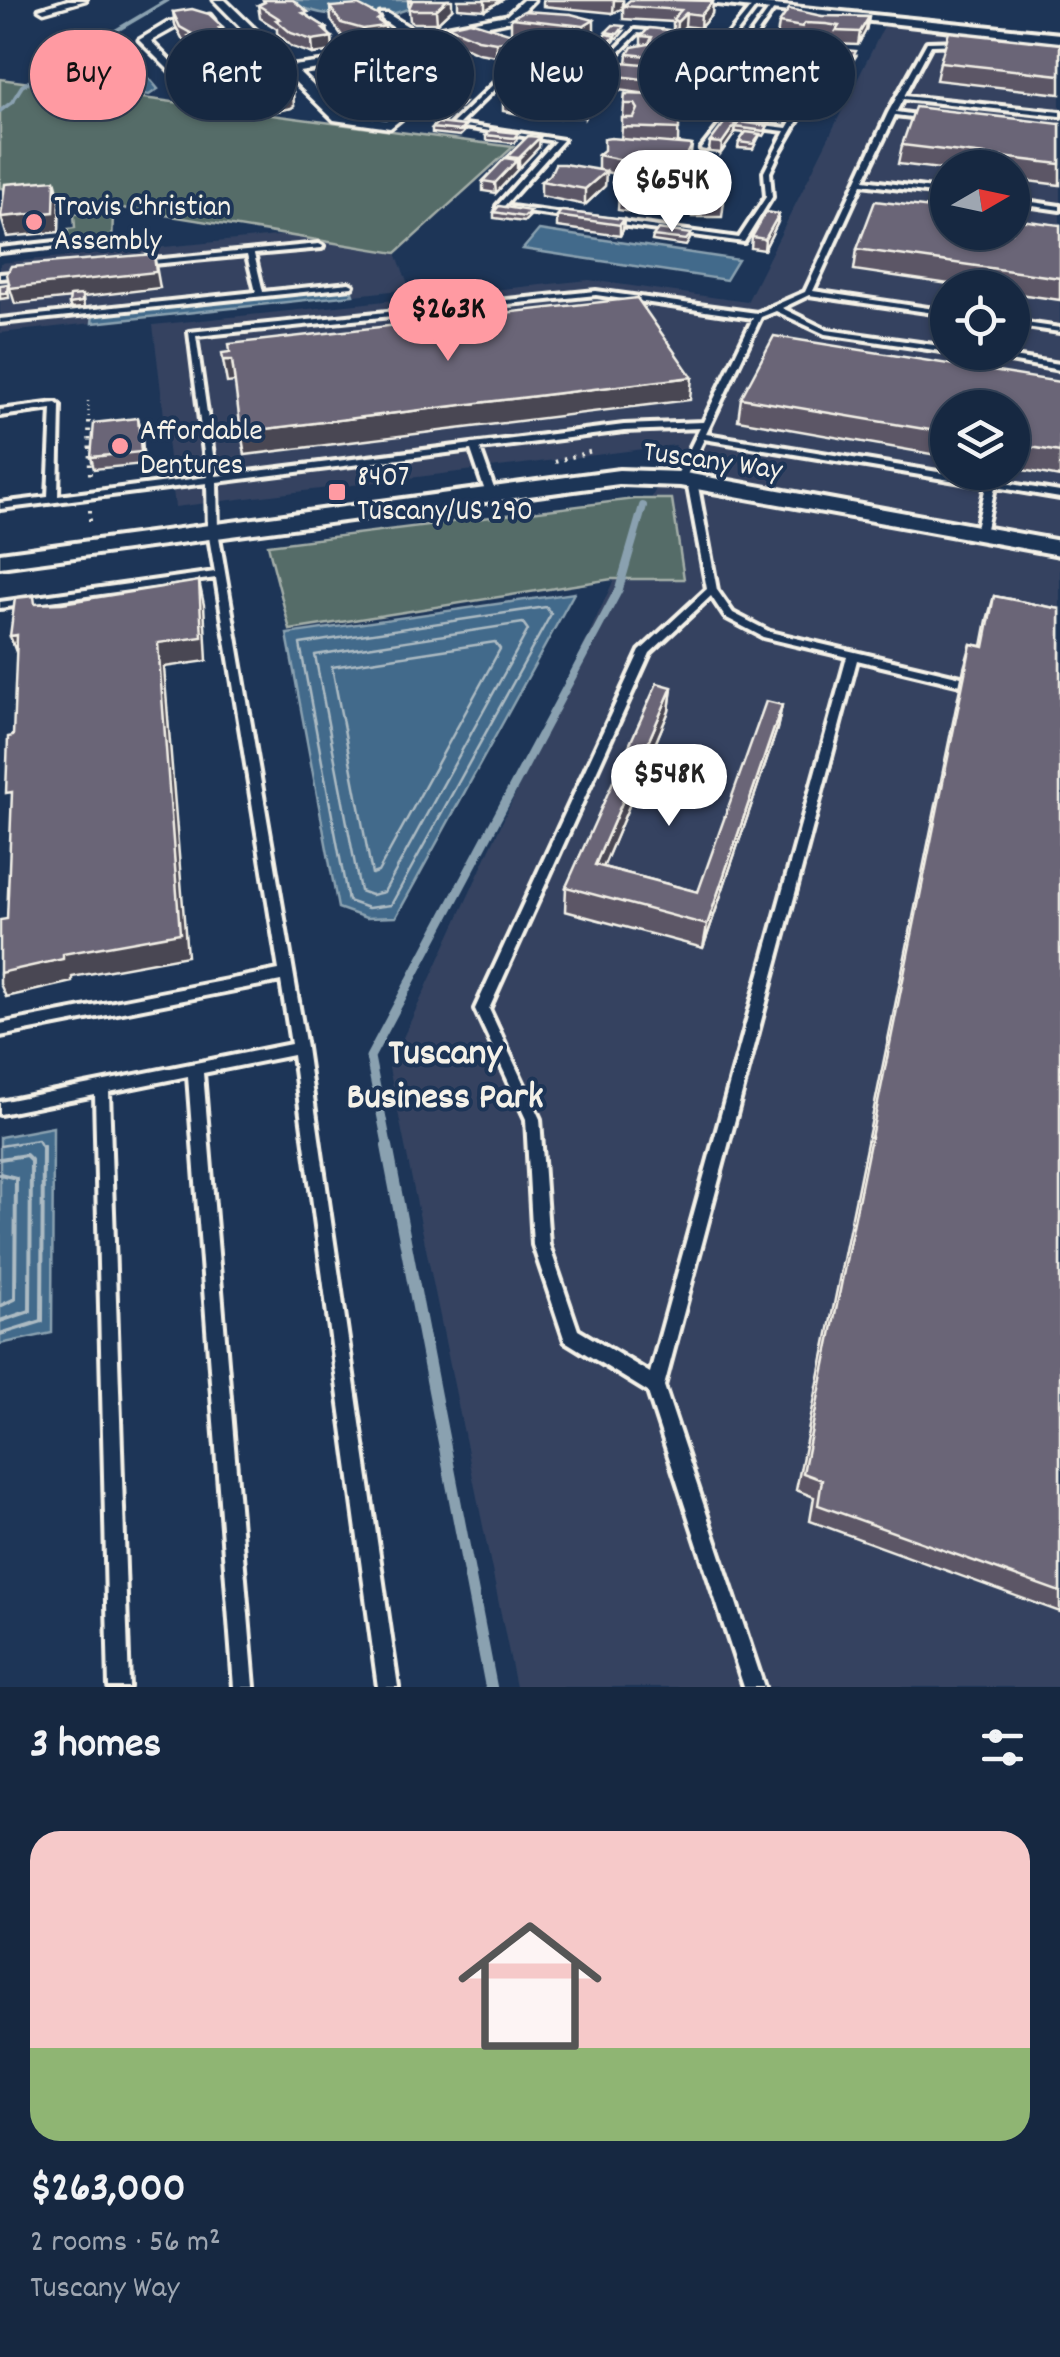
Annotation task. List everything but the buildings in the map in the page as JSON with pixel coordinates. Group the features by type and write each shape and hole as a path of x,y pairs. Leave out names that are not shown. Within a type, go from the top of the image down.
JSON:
{"street":[{"path":"44,9 81,0"},
{"path":"220,0 250,30"},
{"path":"446,30 510,18 529,0"},
{"path":"687,0 1060,38"},
{"path":"513,13 530,15"},
{"path":"166,63 144,40 173,24 234,15"},
{"path":"384,16 405,30"},
{"path":"297,75 317,96"},
{"path":"360,120 390,124 395,120"},
{"name":"Tuscany Way","path":"0,560 619,477 686,480 1060,548"}],"lane":[{"path":"736,30 753,7"},
{"path":"757,30 772,9"},
{"path":"619,49 639,30"},
{"path":"808,293 891,113 929,43 982,45"},
{"path":"494,86 454,125 560,140 499,207 741,240 768,197 767,172 795,120"},
{"path":"900,97 1060,114"},
{"path":"891,113 947,120"},
{"path":"704,149 724,122 789,130"},
{"path":"862,182 930,191"},
{"path":"851,204 870,207"},
{"path":"1030,204 1060,208"},
{"path":"0,250 56,244"},
{"path":"135,264 319,246"},
{"path":"250,252 260,295"},
{"path":"0,276 38,273"},
{"path":"0,321 348,285"},
{"path":"388,1687 300,1048 213,531 212,480 192,334 596,293 758,316 808,293 930,311"},
{"path":"776,308 825,332 930,347"},
{"path":"758,316 700,436 686,480 712,590 729,615 767,635 962,681"},
{"path":"1030,326 1060,330"},
{"path":"1030,362 1060,367"},
{"path":"0,412 56,406 53,499"},
{"path":"0,506 624,428 706,425"},
{"path":"700,436 930,474"},
{"path":"474,446 491,494"},
{"path":"980,533 990,490"},
{"path":"1029,490 1060,495"},
{"path":"0,604 220,574"},
{"path":"655,1386 571,1335 542,1245 532,1119 482,1008 645,650 712,590"},
{"path":"754,1687 655,1386 853,654"},
{"path":"0,1030 287,974"},
{"path":"0,1108 300,1048"},
{"path":"194,1069 244,1687"},
{"path":"102,1088 119,1687"}],"path":[{"path":"88,401 90,476"},
{"path":"544,466 599,449 592,440"},
{"path":"90,510 90,522"}],"shaded area":[{"path":"884,26 1060,46 1060,1687 516,1687 389,1068 676,445 175,507 153,325 589,280 747,302 837,120 855,120 855,84"},
{"path":"287,235 396,253 410,289 0,333 0,263"}],"green space":[{"path":"0,79 30,83 30,120 146,120 146,98 166,101 166,120 297,118 513,147 396,253 0,188"},
{"path":"113,211 112,248 67,252 68,229 75,228 74,214"},
{"path":"634,499 672,499 684,579 612,579 290,630 268,545"}],"water":[{"path":"422,0 393,14 357,17 320,13 288,3"},
{"path":"146,75 158,89 146,95"},
{"path":"539,230 738,260 726,280 523,249"},
{"path":"351,289 353,295 92,323 93,315"},
{"path":"574,593 396,917 366,918 338,908 287,634"},
{"path":"53,1127 52,1333 0,1344 0,1137"}],"waterway":[{"path":"0,111 12,102 22,86 168,0"},
{"path":"540,737 619,589 643,506"},
{"path":"388,1149 370,1057 541,735"},
{"path":"387,1146 491,1687"}],"place":[{"name":"Travis Christian Assembly","path":"34,222"},
{"name":"Affordable Dentures","path":"120,446"},
{"name":"8407 Tuscany/US 290","path":"337,492"}],"district":[{"name":"Tuscany Business Park","path":"445,1072"}]}
